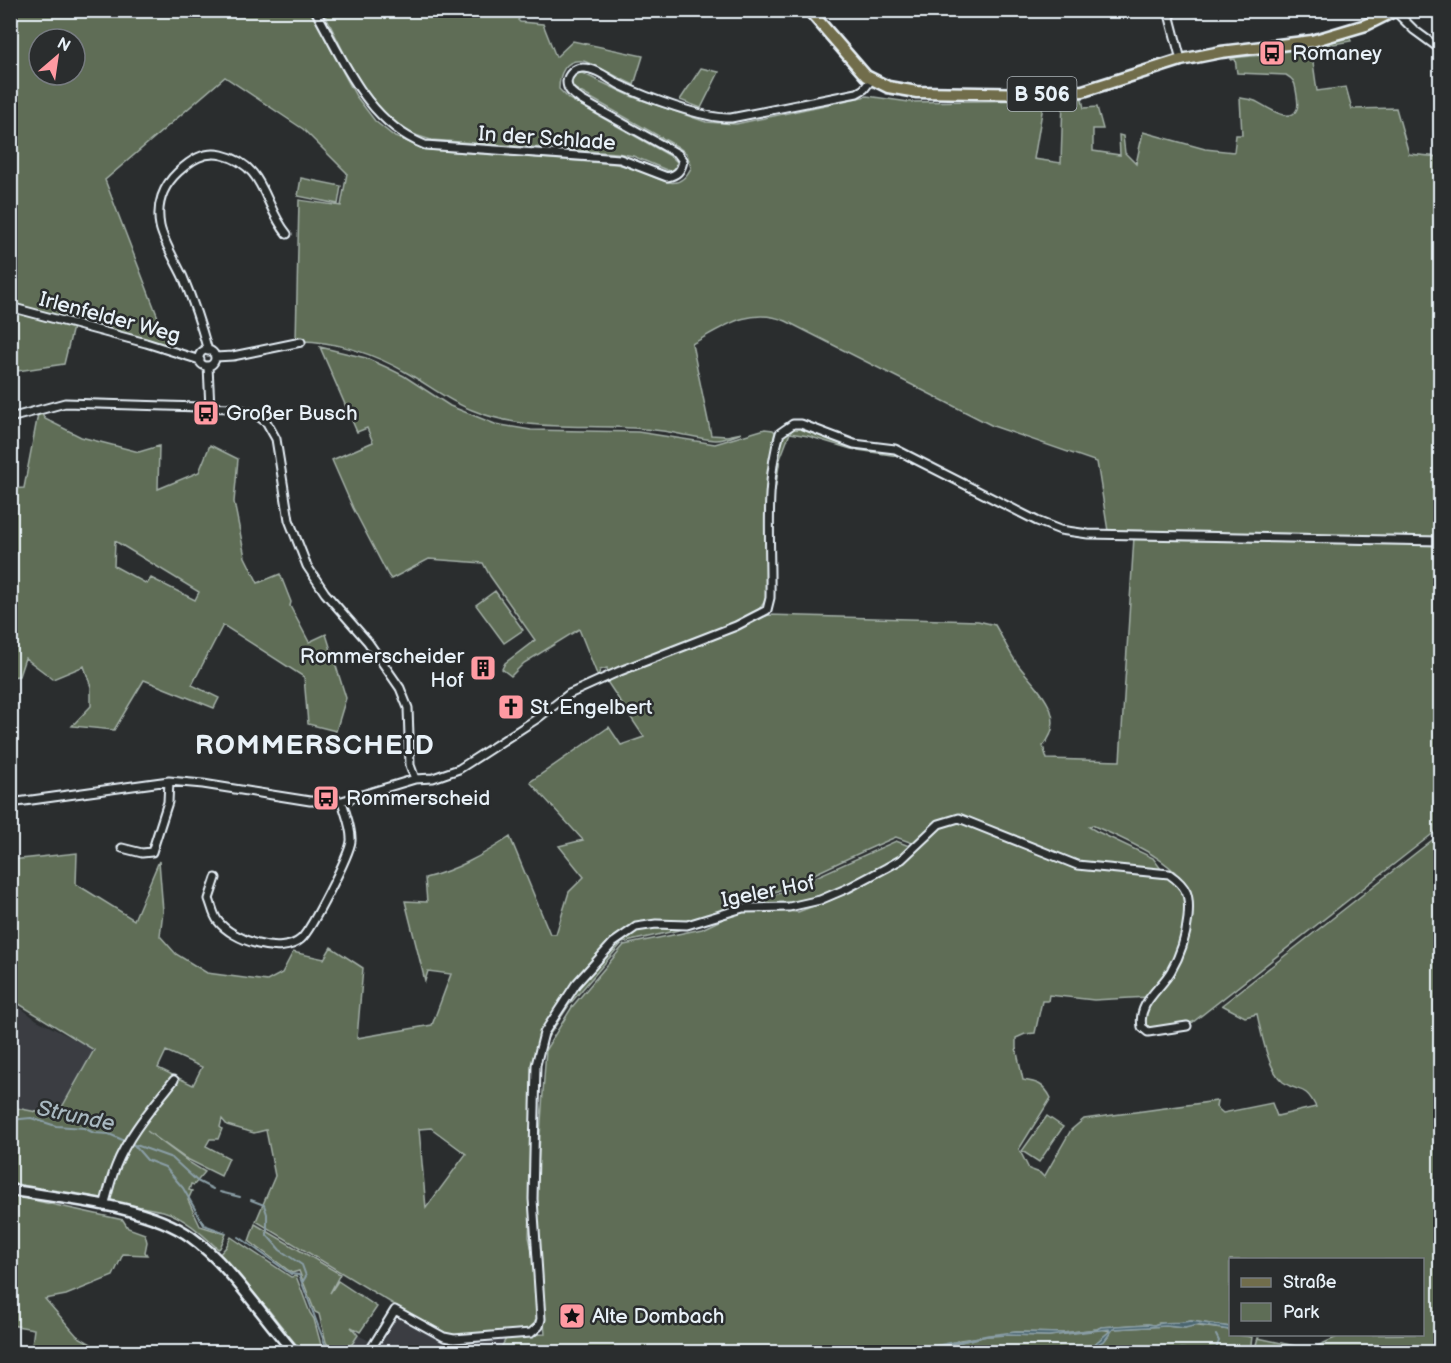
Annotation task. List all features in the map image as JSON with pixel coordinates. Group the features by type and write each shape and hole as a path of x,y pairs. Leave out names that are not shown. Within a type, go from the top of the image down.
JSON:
{"main road":[{"name":"B 506","path":"809,10 871,80 898,90 1044,94 1083,91 1142,71 1221,52 1312,41 1366,25 1395,11"},
{"path":"10,1190 146,1214 172,1225 213,1255 294,1353"}],"street":[{"name":"In der Schlade","path":"315,10 360,90 378,114 410,139 425,145 620,159 667,177 675,175 682,169 683,161 678,154 581,100 571,92 567,84 569,75 575,69 585,67 622,86 679,107 718,118 731,118 857,93 864,89 871,80"},
{"path":"1168,10 1181,60"},
{"path":"1395,11 1414,30 1440,49"},
{"path":"208,351 201,322 160,227 159,202 167,183 187,163 207,154 225,156 242,163 253,172 268,196 279,224 287,234"},
{"name":"Irlenfelder Weg","path":"10,308 146,343 200,360 208,366"},
{"path":"210,408 208,366 214,362 215,357 233,356 301,342"},
{"name":"Irlenfelder Weg","path":"200,360 201,353 208,351 215,357"},
{"path":"10,418 64,403 233,408 254,413 267,423 276,439 289,520 307,566 325,593 368,642 400,688 408,708 410,765 416,779"},
{"path":"10,803 169,781 310,801 342,801 416,779 434,778 459,769 538,718 569,694 620,671 736,626 767,610 770,598 770,494 775,450 780,433 793,424 813,428 854,444 895,449 1037,522 1072,532 1440,541"},
{"path":"122,848 142,853 152,852 168,802 169,781"},
{"path":"216,878 209,899 218,921 235,934 262,946 284,946 300,939 314,919 351,842 342,801"},
{"name":"Igeler Hof","path":"369,1353 395,1311 444,1337 454,1339 531,1333 539,1326 541,1319 533,1199 536,1065 540,1046 552,1020 576,984 613,943 636,927 656,924 687,925 743,908 789,907 820,900 902,859 939,824 959,818 1077,865 1169,874 1181,882 1189,903 1181,952 1169,974 1144,1004 1140,1021 1142,1027 1148,1032 1187,1026"},
{"path":"104,1206 116,1166 126,1146 137,1127 174,1080"}],"shaded area":[{"path":"11,1001 37,1020 95,1050 57,1116 11,1107"},
{"path":"393,1307 445,1339 508,1337 499,1350 512,1352 347,1352 358,1335 371,1342"}],"green space":[{"path":"11,11 310,11 356,96 375,121 395,137 430,150 616,164 634,168 670,182 681,180 691,168 687,154 575,89 571,86 573,76 582,73 633,97 706,122 736,124 867,96 909,102 1044,100 1034,159 1061,163 1063,99 1081,95 1084,108 1097,107 1103,129 1093,129 1093,151 1120,155 1119,135 1123,136 1125,153 1136,164 1143,132 1205,149 1234,152 1236,135 1242,135 1240,98 1255,101 1283,115 1294,114 1298,107 1298,100 1295,85 1290,78 1286,75 1237,73 1235,59 1231,60 1231,58 1273,54 1350,38 1351,41 1311,48 1317,91 1346,87 1352,109 1396,108 1409,154 1440,157 1440,539 1108,531 1097,462 993,426 786,321 773,317 760,316 737,320 692,344 711,435 727,436 742,433 729,438 712,440 649,429 622,427 535,425 493,417 472,410 447,398 396,367 368,355 325,343 296,341 299,200 341,206 347,173 303,129 225,77 105,180 169,346 11,304"},
{"path":"323,11 527,11 518,20 543,24 556,57 573,41 643,56 634,85 593,65 577,61 567,65 564,69 559,89 569,99 672,157 677,162 674,171 633,156 617,153 431,140 409,132 389,119 369,96"},
{"path":"701,68 719,72 701,108 680,100"},
{"path":"301,178 341,186 338,204 298,196"},
{"path":"10,311 73,327 64,364 11,372"},
{"path":"320,347 366,358 404,376 450,406 495,424 531,430 638,432 715,444 765,429 773,430 775,432 768,492 768,592 766,599 755,612 733,624 608,673 607,668 600,670 598,677 579,629 524,663 511,676 502,669 505,663 535,640 483,563 429,559 391,579 388,575 353,508 332,460 373,442 367,428 357,432"},
{"path":"41,413 45,419 81,437 139,452 159,446 158,489 199,472 210,445 238,459 234,502 245,557 258,583 280,574 291,602 290,606 309,642 326,634 346,698 336,731 308,724 304,677 223,625 192,685 219,698 214,708 144,680 114,730 72,726 91,706 91,687 84,666 53,679 25,658 19,676 11,677 11,489 24,488 38,414","holes":["115,541 199,592 195,600 151,578 147,584 114,566"]},
{"path":"796,427 843,444 895,452 905,457 851,449 790,433 780,459 775,491 774,464 779,444 789,430"},
{"path":"1134,537 1275,542 1286,540 1440,543 1440,828 1193,1022 1149,1029 1144,1025 1145,1011 1177,964 1190,896 1184,883 1175,872 1149,853 1092,825 1089,827 1153,858 1164,873 1089,866 1056,856 960,816 945,819 915,844 896,837 727,912 693,922 647,921 638,923 615,938 580,982 621,939 641,926 701,925 622,943 569,1005 533,1060 533,1147 529,1237 536,1268 540,1319 533,1331 446,1336 256,1221 275,1176 266,1130 254,1133 227,1125 222,1119 220,1127 222,1129 218,1139 210,1139 206,1146 229,1158 221,1176 185,1158 147,1131 190,1163 205,1172 194,1185 191,1184 189,1190 192,1191 188,1200 200,1226 226,1234 218,1249 185,1222 163,1211 11,1183 11,1107 57,1116 94,1050 11,999 11,860 77,853 76,884 134,920 159,861 163,911 160,936 176,954 207,973 267,981 282,973 293,952 324,959 331,947 363,968 357,1038 432,1025 451,974 428,971 425,981 405,901 427,902 425,878 469,861 510,837 550,934 556,934 569,892 584,877 559,846 583,840 530,782 609,727 621,745 644,737 606,680 751,620 769,615 978,621 995,625 1016,662 1046,701 1051,712 1053,723 1051,734 1043,746 1047,759 1120,761","holes":["166,1051 202,1067 193,1085 158,1068","431,1128 466,1154 426,1208 419,1129"]},
{"path":"495,591 523,630 504,643 476,605"},
{"path":"960,821 1093,870 1168,877 1178,884 1184,894 1187,905 1186,918 1176,956 1169,970 1148,997 1094,1000 1049,995 1048,1001 1042,1001 1035,1033 1016,1038 1023,1080 1040,1084 1051,1098 1019,1149 1029,1169 1044,1177 1071,1130 1084,1119 1217,1101 1216,1107 1223,1113 1272,1103 1277,1116 1316,1107 1305,1092 1283,1082 1273,1069 1257,1014 1245,1017 1222,1005 1440,834 1440,1352 1307,1351 1339,1336 1424,1336 1424,1258 1229,1258 1229,1327 1191,1321 1178,1324 1159,1323 1101,1327 1063,1333 1016,1332 960,1340 944,1346 920,1349 887,1348 829,1352 512,1352 499,1351 507,1337 462,1344 449,1339 545,1334 536,1194 546,1049 572,1007 624,945 702,929 744,909 798,912 851,892 898,866 940,827"},
{"path":"896,841 912,847 889,865 841,889 792,906 755,904"},
{"path":"1047,1116 1063,1127 1039,1162 1022,1151"},
{"path":"10,1195 123,1220 128,1228 145,1234 147,1255 123,1254 113,1276 66,1295 45,1299 77,1336 105,1352 31,1352 34,1329 11,1325"},
{"path":"255,1224 340,1274 330,1293 338,1281 377,1307 360,1332 351,1327 358,1335 347,1352 332,1352 326,1342 319,1314 315,1312 299,1271 292,1273 249,1241"},
{"path":"231,1237 291,1277 296,1276 325,1352 304,1352 298,1347 267,1308 217,1257"},
{"path":"1191,1325 1229,1330 1229,1336 1252,1337 1250,1352 1090,1352 1093,1347 1105,1340 1113,1329 1166,1326 1185,1328"},
{"path":"1101,1329 1110,1331 1085,1352 862,1352 921,1351 987,1336 1049,1336"},
{"path":"1258,1338 1295,1346 1304,1352 1251,1352"}],"water":[{"path":"1191,1321 1229,1327 1229,1330 1198,1325 1185,1328 1166,1326 1113,1329 1105,1340 1093,1347 1090,1352 1085,1352 1110,1331 1109,1329 1049,1336 987,1336 921,1351 829,1352 887,1348 920,1349 988,1335 1016,1332 1063,1333 1101,1327"}],"waterway":[{"name":"Strunde","path":"10,1120 31,1118 56,1126 84,1128 94,1133 109,1134 134,1145 147,1160 165,1167 183,1188 204,1225 226,1233"},
{"name":"Strunde","path":"136,1145 172,1158 197,1181 213,1189"},
{"name":"Strunde","path":"220,1192 240,1197"},
{"name":"Strunde","path":"251,1200 264,1205 267,1214 267,1235 280,1250 302,1265 306,1276 302,1283"},
{"name":"Strunde","path":"239,1237 291,1274 299,1275 328,1352"},
{"path":"1199,1352 1216,1349 1219,1341 1216,1335"},
{"path":"1097,1344 1110,1352"},
{"path":"1175,1352 1182,1349 1194,1352"}],"place":[{"name":"Romaney","path":"1272,53"},
{"name":"Großer Busch","path":"206,413"},
{"name":"Rommerscheider Hof","path":"483,668"},
{"name":"St. Engelbert","path":"511,707"},
{"name":"Rommerscheid","path":"326,798"},
{"name":"Alte Dombach","path":"572,1316"}],"district":[{"name":"ROMMERSCHEID","path":"315,745"}]}
